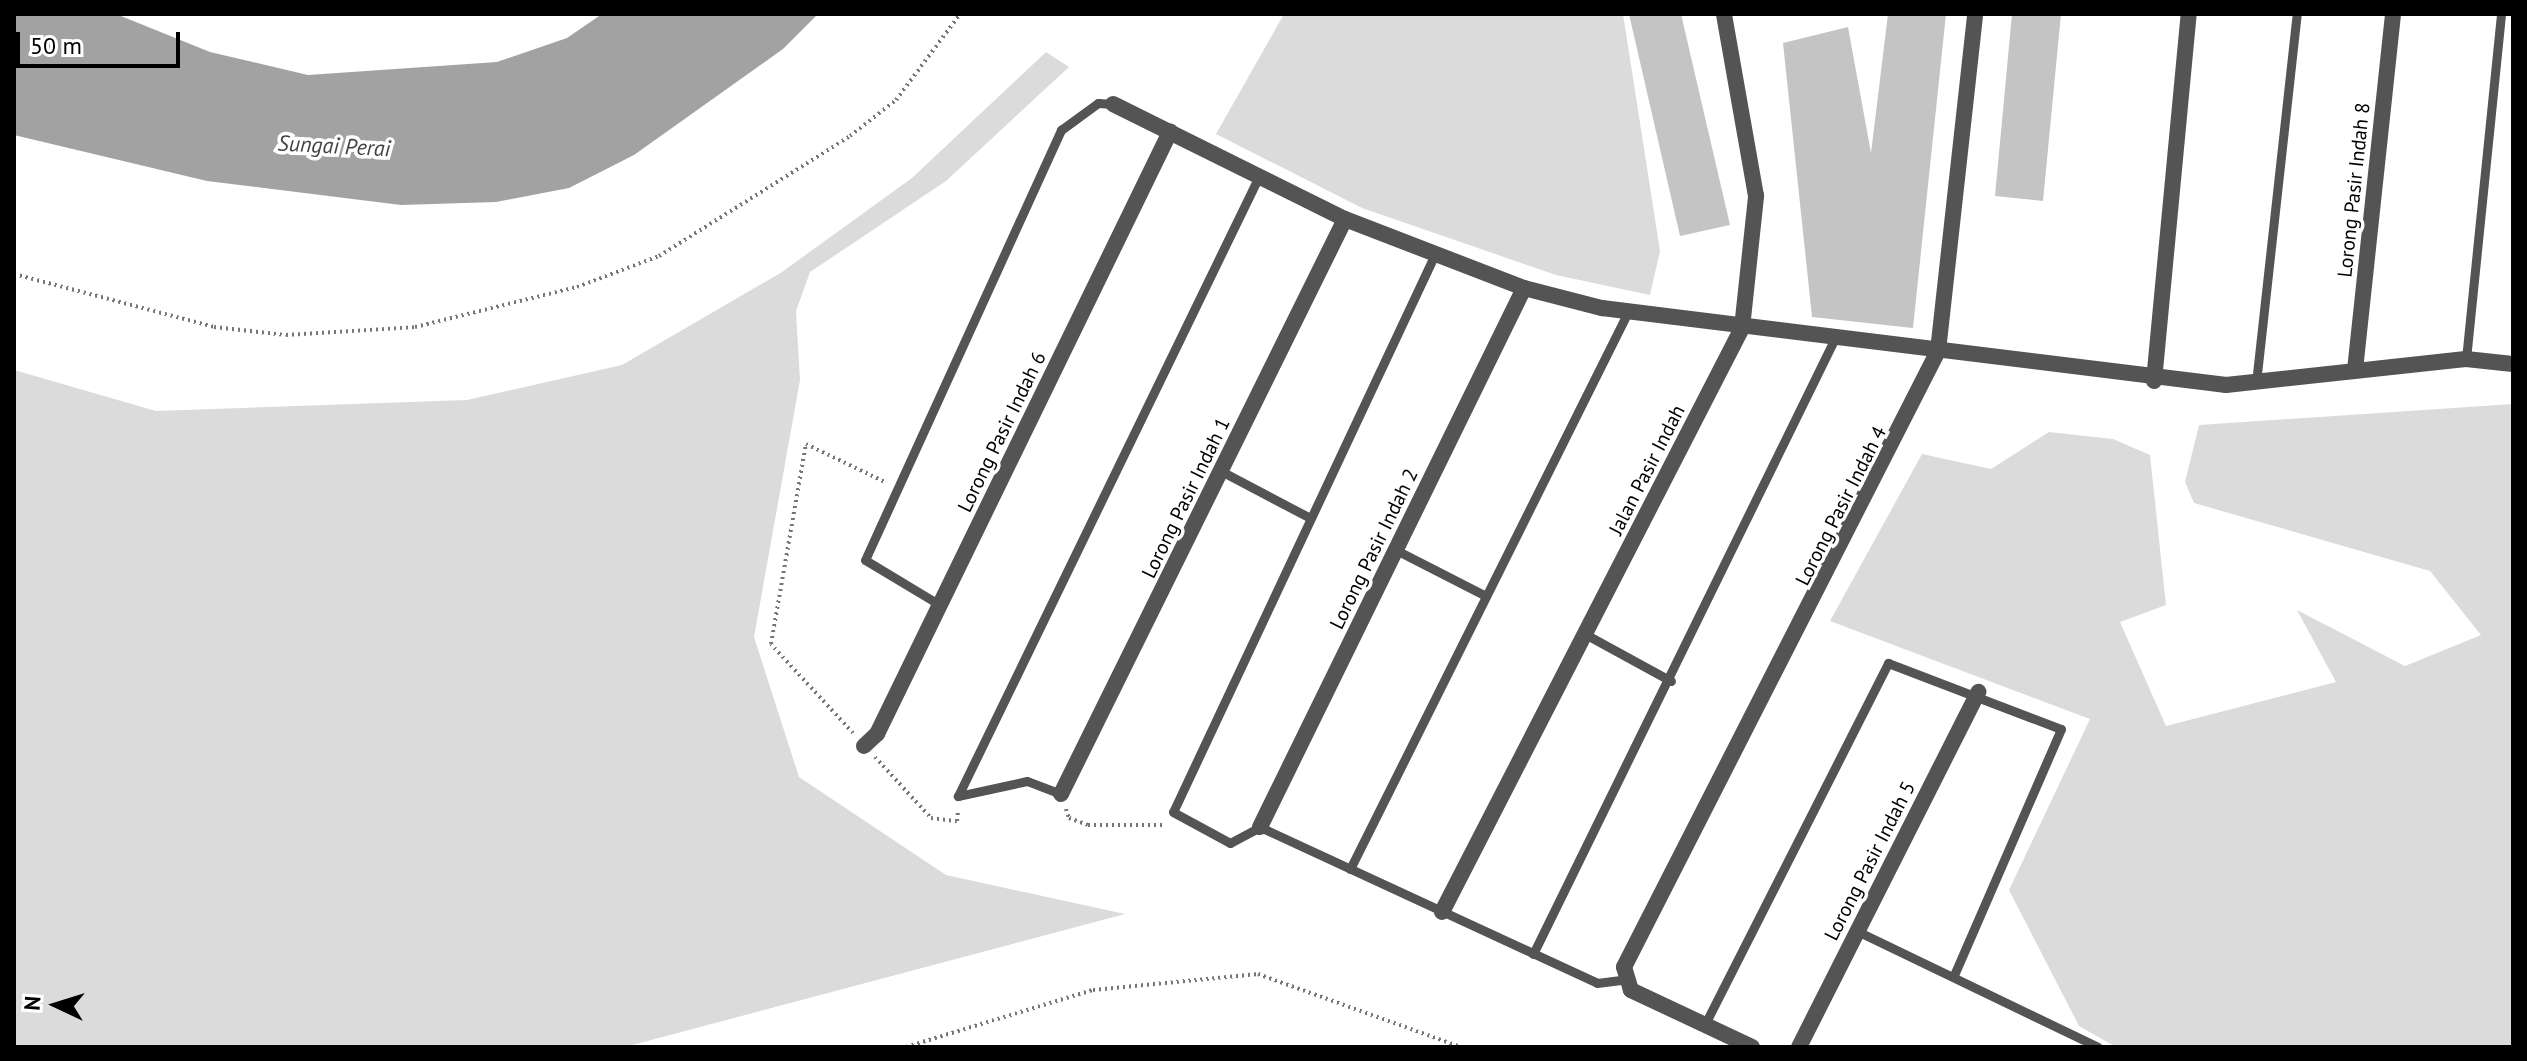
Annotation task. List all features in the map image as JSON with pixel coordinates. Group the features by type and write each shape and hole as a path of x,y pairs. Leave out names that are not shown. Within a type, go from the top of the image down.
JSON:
{"street":[{"name":"Jalan Pasir Indah","path":"1442,912 1742,328 1756,196 1724,14"},
{"name":"Lorong Pasir Indah 4","path":"1623,980 1938,351 1975,14"},
{"path":"2154,381 2189,14"},
{"name":"Lorong Pasir Indah 8","path":"2355,370 2393,14"},
{"path":"1113,104 1345,219 1524,288 1628,312 2154,381 2256,387 2355,370 2466,359 2513,364"},
{"name":"Lorong Pasir Indah 6","path":"864,746 940,605 1170,132"},
{"name":"Lorong Pasir Indah 1","path":"1061,794 1345,219"},
{"name":"Lorong Pasir Indah 2","path":"1260,827 1524,288"},
{"name":"Lorong Pasir Indah 5","path":"1799,1047 1978,692"},
{"path":"1623,980 1752,1047"}],"lane":[{"path":"2256,387 2297,14"},
{"path":"2466,359 2501,14"},
{"path":"940,605 867,567 1061,130 1098,103 1113,104"},
{"path":"960,801 1259,176"},
{"path":"1435,254 1174,802 1176,816 1230,843 1260,827 1597,983 1623,980"},
{"path":"1350,869 1628,312"},
{"path":"1533,954 1671,681 1835,338"},
{"path":"1221,471 1310,518"},
{"path":"1396,550 1486,596"},
{"path":"1585,634 1671,681"},
{"path":"1705,1024 1888,663 1978,692 2061,732 1953,977"},
{"path":"960,801 1027,781 1061,794"},
{"path":"1857,931 2098,1047"}],"path":[{"path":"14,274 214,327 286,335 415,327 577,287 659,256 850,136 896,100 960,14"},
{"path":"900,489 806,444 771,644 931,818 957,821 960,801"},
{"path":"1061,794 1069,818 1088,825 1162,826 1176,816"},
{"path":"906,1047 1093,990 1258,974 1461,1047"}],"shaded area":[{"path":"1284,14 1623,14 1660,251 1650,295 1556,275 1362,208 1216,134"},
{"path":"1046,52 1069,67 946,181 810,272 796,311 800,380 754,637 799,777 946,875 1125,914 625,1047 14,1047 14,370 156,411 467,400 622,365 782,272 912,178"},
{"path":"2513,404 2513,1047 2116,1047 2079,1026 2009,890 2090,719 1830,621 1922,454 1991,469 2049,432 2113,439 2150,455 2166,605 2120,622 2166,726 2336,682 2297,610 2405,666 2481,635 2430,571 2194,503 2185,482 2199,425"}],"water":[{"name":"Sungai Perai","path":"14,14 116,14 210,52 308,75 497,62 567,38 602,14 818,14 783,49 634,155 569,188 496,202 401,205 207,181 14,135"}],"building":[{"path":"1629,14 1681,14 1730,225 1680,236"},
{"path":"1888,14 1946,14 1913,328 1812,317 1783,43 1848,27 1871,153"},
{"path":"2012,14 2061,14 2043,201 1995,196"}]}
